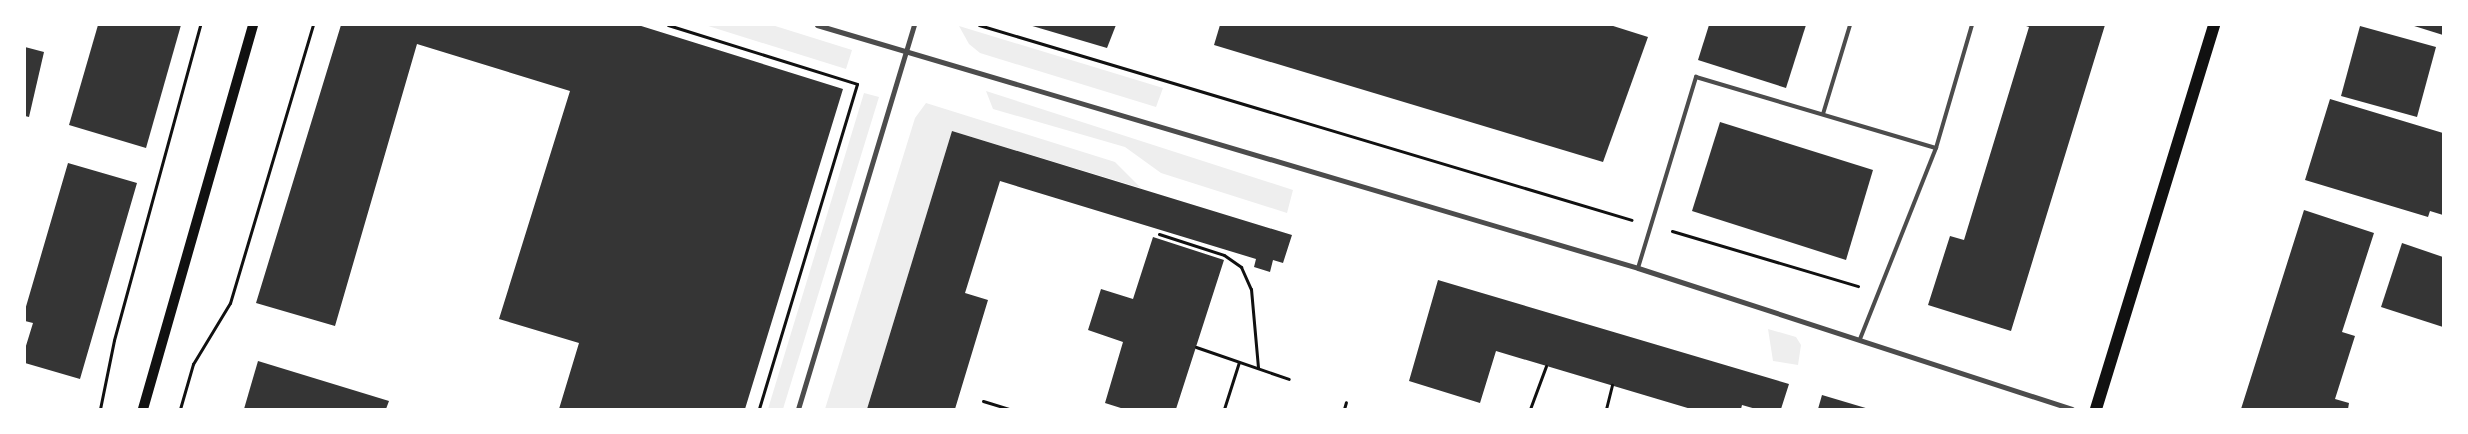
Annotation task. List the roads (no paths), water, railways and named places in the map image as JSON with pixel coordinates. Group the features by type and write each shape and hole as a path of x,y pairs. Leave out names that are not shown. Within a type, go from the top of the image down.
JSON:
{"main road":[{"path":"143,409 253,25"},
{"path":"2096,409 2214,25"}],"street":[{"path":"817,25 1638,268 2072,409"},
{"path":"798,409 914,25"}],"lane":[{"path":"1823,114 1850,25"},
{"path":"1860,339 1936,148 1972,25"},
{"path":"1638,268 1696,77 1936,148"}]}
